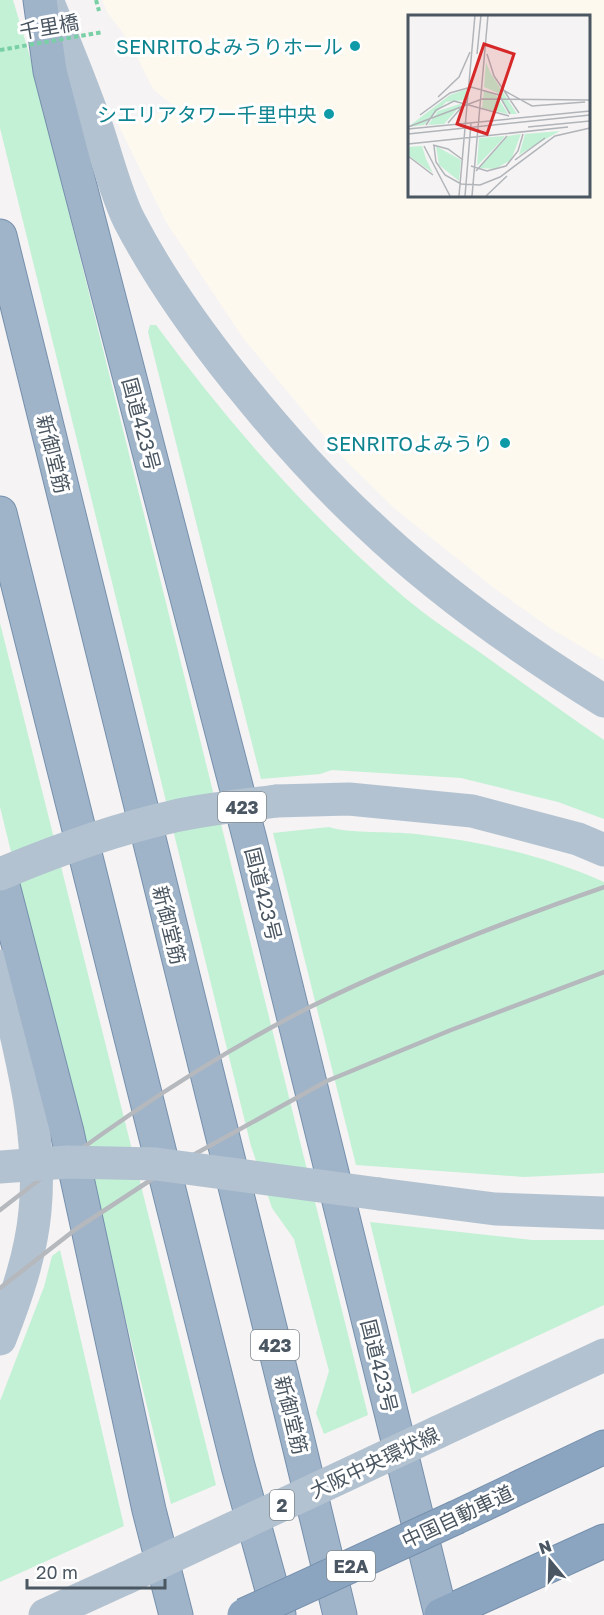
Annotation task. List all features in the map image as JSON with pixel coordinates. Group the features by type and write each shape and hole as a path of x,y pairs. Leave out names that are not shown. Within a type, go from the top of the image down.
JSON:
{"highway":[{"name":"国道423号","path":"40,0 51,71 250,840 441,1615"},
{"name":"新御堂筋","path":"0,236 340,1615"},
{"path":"0,513 235,1455 279,1615"},
{"path":"0,874 67,1132 149,1510 176,1615"},
{"name":"中国自動車道","path":"244,1615 604,1447"},
{"path":"441,1615 604,1541"}],"main road":[{"path":"47,0 85,93 128,218 157,271 219,358 264,415 315,472 368,525 425,574 526,650 604,701"},
{"path":"0,874 33,860 123,829 173,817 276,801 350,799 472,811 578,839 604,850"},
{"path":"0,966 30,1102 35,1146 36,1209 21,1280 0,1339"},
{"path":"0,1167 68,1162 156,1164 495,1209 604,1213"},
{"name":"大阪中央環状線","path":"45,1615 604,1354"}],"path":[{"name":"千里橋","path":"0,50 103,32"}],"shaded area":[{"path":"102,0 604,0 604,660 550,628 498,591 395,509 339,454 243,338 166,222 118,124 176,108 153,89 129,41 107,12"}],"green space":[{"path":"0,0 13,0 31,60 368,1415 324,1434 316,1413 329,1371 294,1239 272,1208 251,1146 0,128"},
{"path":"150,325 156,325 212,398 272,468 303,502 369,566 433,620 604,740 604,819 558,802 461,778 332,770 320,774 261,779 148,332"},
{"path":"0,623 216,1485 171,1504 0,807"},
{"path":"329,827 348,831 416,834 488,845 536,857 604,882 604,1173 524,1177 356,1165 273,833"},
{"path":"370,1222 532,1240 604,1240 604,1305 412,1394"},
{"path":"60,1250 124,1526 0,1582 0,1401 44,1287 52,1256"}],"railway":[{"path":"0,1210 74,1154 150,1101 229,1052 310,1007 418,958 604,887"},
{"path":"0,1288 76,1229 166,1170 327,1081 451,1030 604,972"}],"place":[{"name":"SENRITOよみうりホール","path":"355,46"},
{"name":"シエリアタワー千里中央","path":"329,114"},
{"name":"SENRITOよみうり","path":"505,443"}]}
